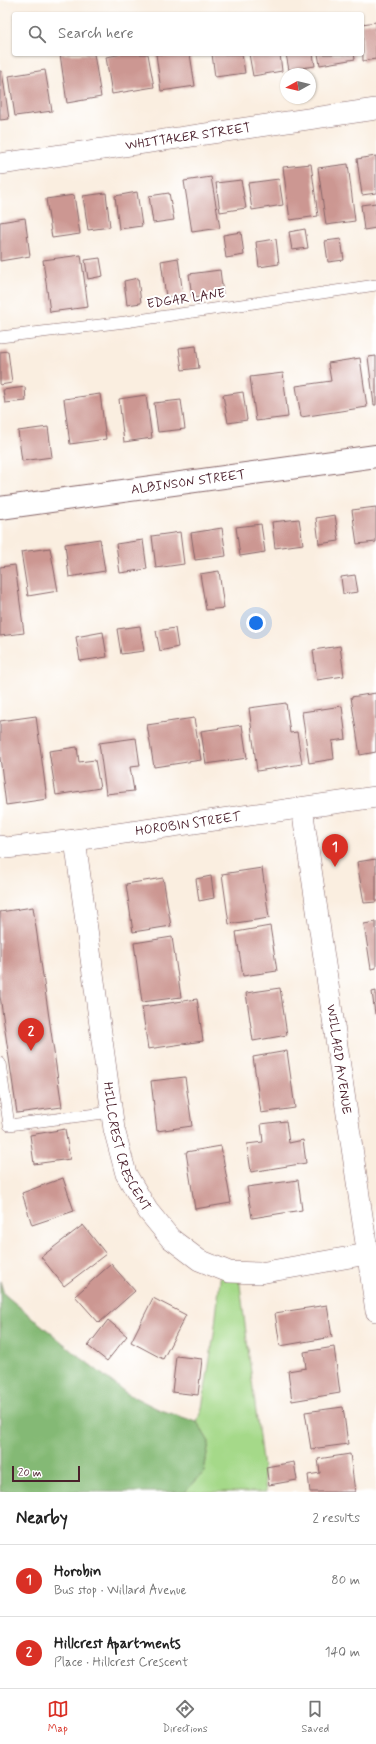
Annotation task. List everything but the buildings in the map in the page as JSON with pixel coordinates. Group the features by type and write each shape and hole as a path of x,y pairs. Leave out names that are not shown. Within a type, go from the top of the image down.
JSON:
{"street":[{"name":"WHITTAKER STREET","path":"0,164 376,109"},
{"name":"ALBINSON STREET","path":"0,508 376,456"},
{"name":"HOROBIN STREET","path":"0,846 6,848 76,840 376,798"},
{"name":"WILLARD AVENUE","path":"302,808 376,1311"},
{"name":"HILLCREST CRESCENT","path":"76,840 114,1129 124,1166 130,1180 152,1217 170,1238 199,1260 229,1272 260,1273 368,1254"}],"lane":[{"name":"EDGAR LANE","path":"0,337 125,322 376,285"},
{"path":"0,1063 9,1125 112,1112"}],"green space":[{"path":"221,1271 239,1277 266,1492 185,1492 204,1472 209,1442 197,1422 202,1408 214,1334"},
{"path":"0,1281 4,1294 126,1393 158,1409 197,1422 209,1442 204,1472 185,1492 0,1492"}],"place":[{"name":"Horobin","path":"335,867"},
{"name":"Hillcrest Apartments","path":"31,1051"}]}
